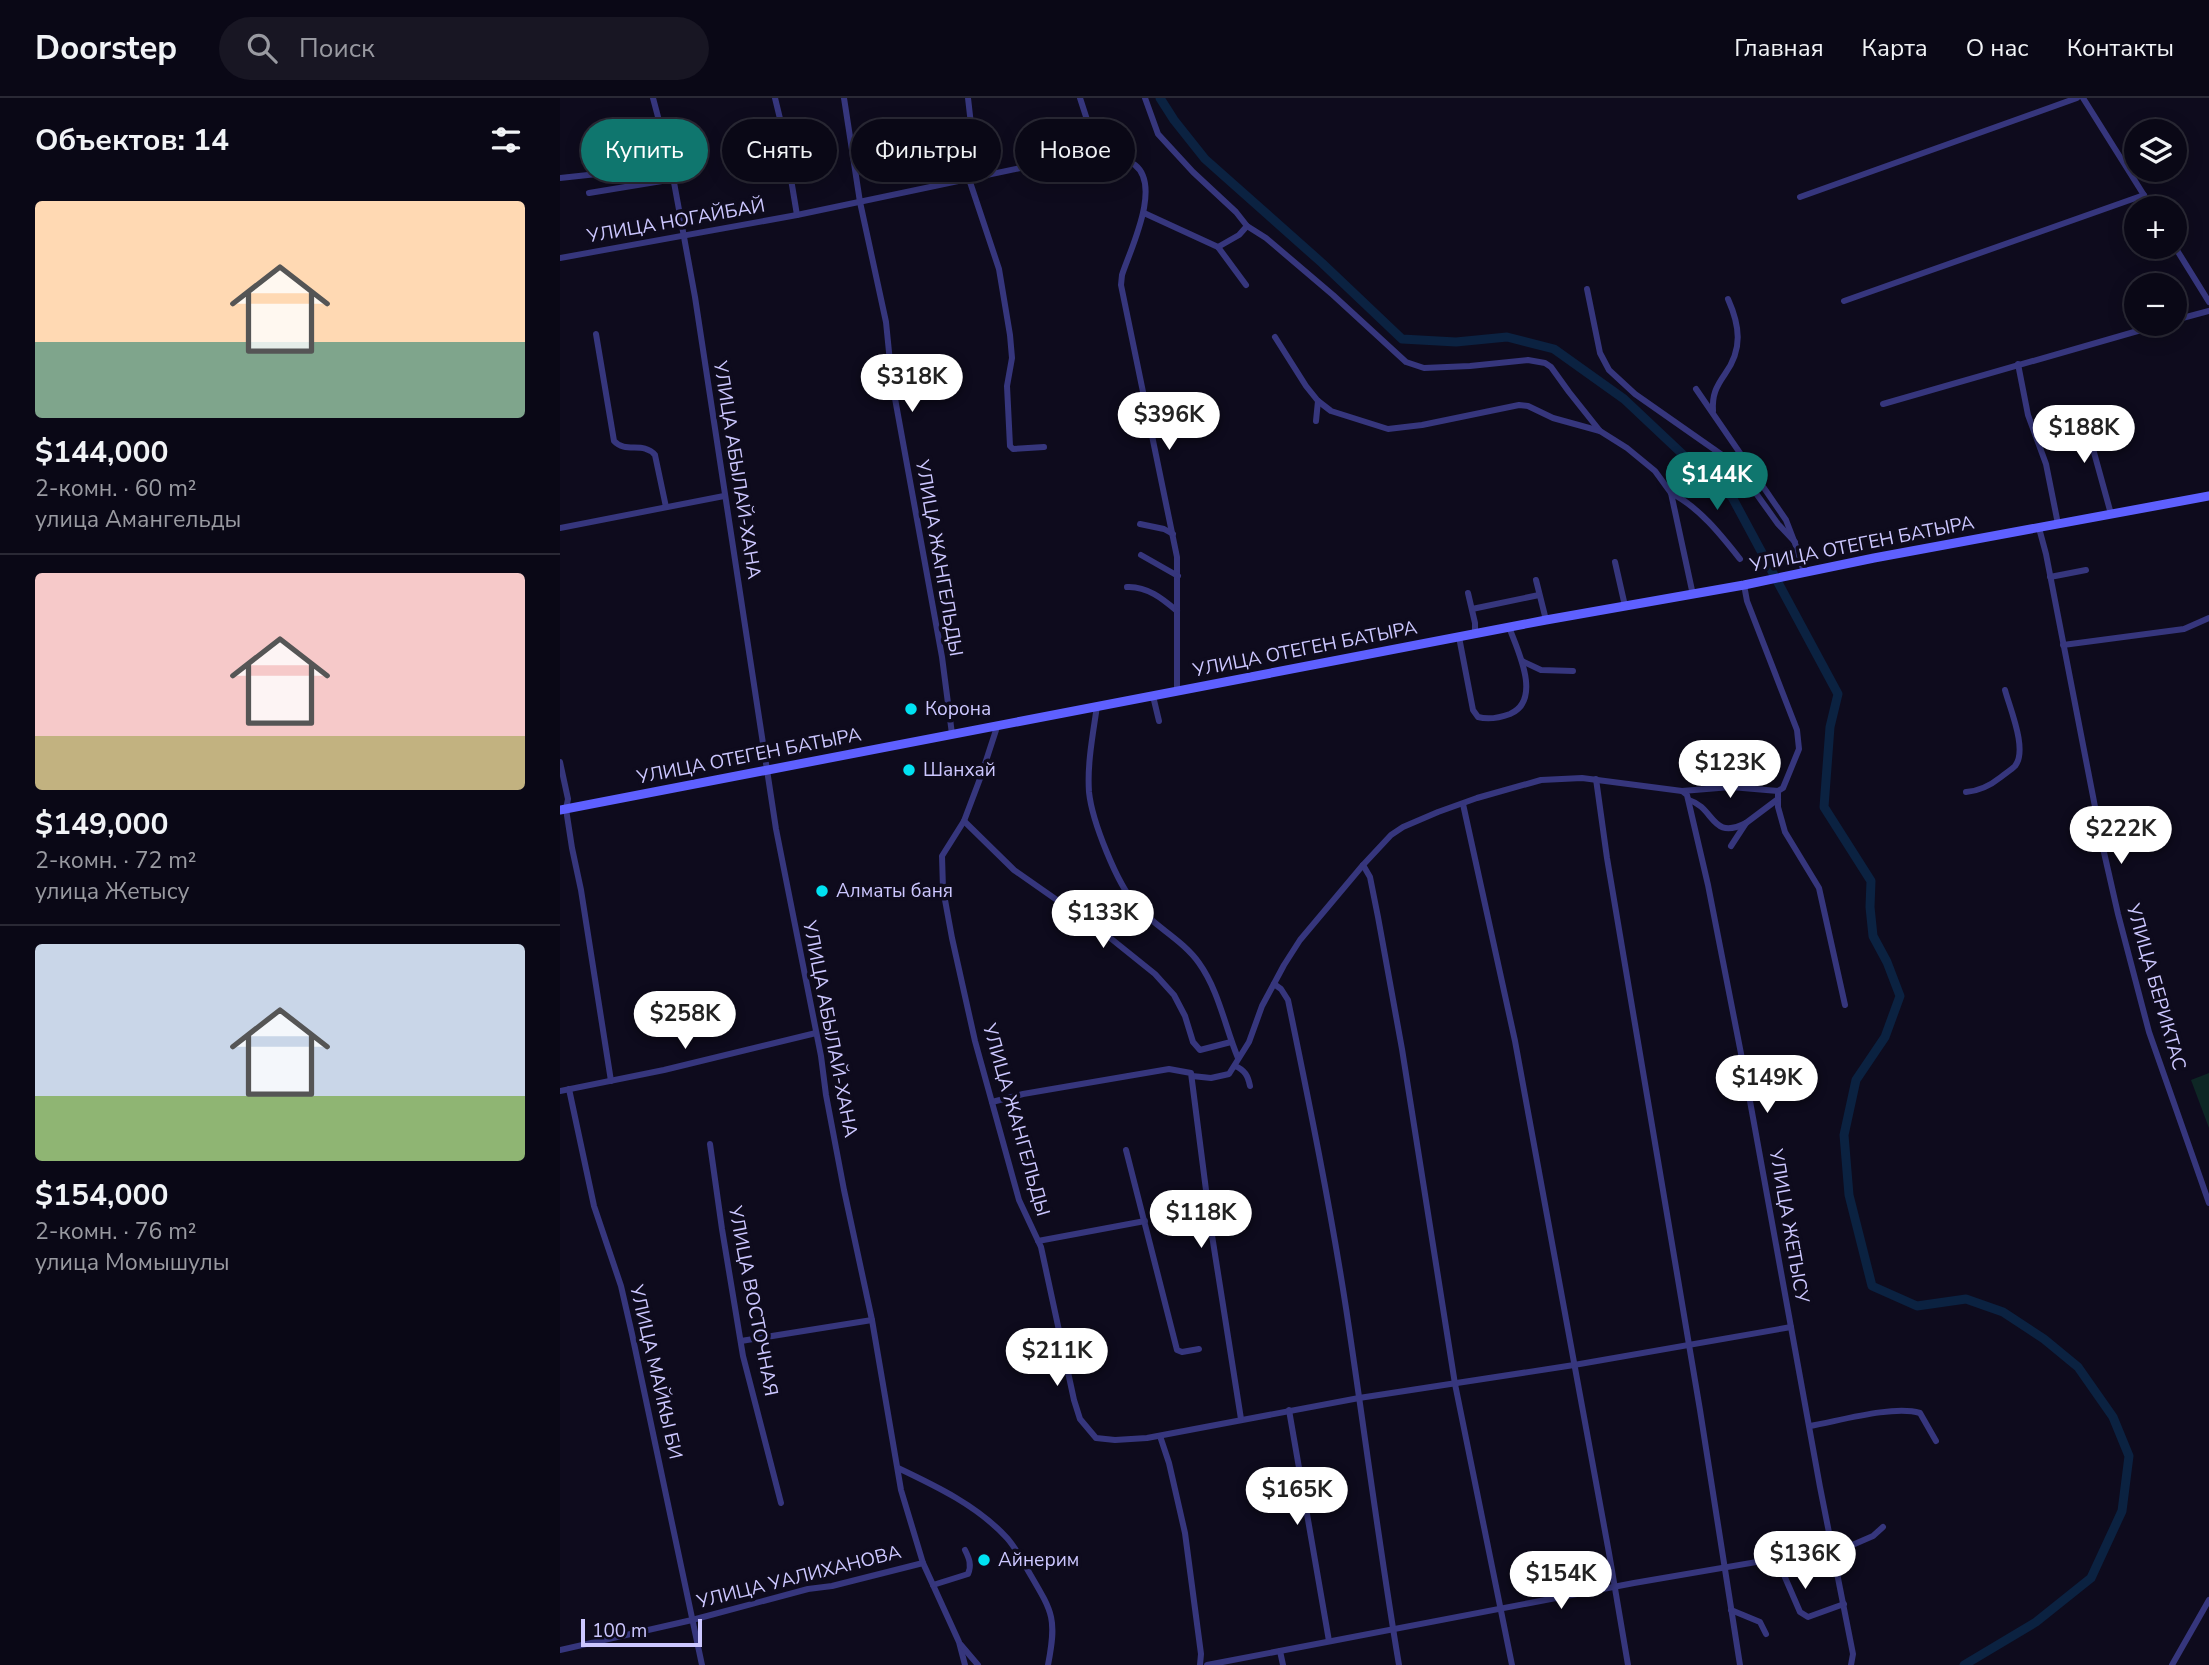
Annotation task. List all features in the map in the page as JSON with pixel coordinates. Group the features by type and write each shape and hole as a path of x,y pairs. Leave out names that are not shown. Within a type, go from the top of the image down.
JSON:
{"main road":[{"name":"УЛИЦА ОТЕГЕН БАТЫРА","path":"563,809 2209,496"}],"street":[{"name":"УЛИЦА АБЫЛАЙ-ХАНА","path":"653,98 659,119"},
{"path":"775,98 797,215"},
{"name":"УЛИЦА ЖАНГЕЛЬДЫ","path":"844,98 860,202 886,322 892,382 942,657 952,734"},
{"path":"968,98 969,119"},
{"path":"1080,98 1087,119"},
{"path":"1145,98 1158,134 1193,172 1236,212 1247,226 1266,238 1333,295 1406,362 1424,368 1528,360 1551,367 1601,431 1642,459 1671,493 1693,595"},
{"path":"1800,197 2077,98"},
{"path":"1844,301 2144,195 2083,98"},
{"path":"1135,165 1140,170 1146,186 1144,213 1121,285 1173,534 1178,576 1177,691"},
{"path":"560,178 581,176"},
{"path":"589,192 654,182"},
{"name":"УЛИЦА АБЫЛАЙ-ХАНА","path":"675,182 776,829 828,1106 872,1320 898,1468 910,1525 923,1563 959,1642 965,1665"},
{"name":"УЛИЦА НОГАЙБАЙ","path":"560,258 684,237 954,182"},
{"path":"974,182 999,269 1012,358 1007,386 1010,446 1013,449 1044,447"},
{"path":"1144,213 1218,247 1246,285"},
{"path":"1218,247 1239,235 1247,226"},
{"path":"2182,259 2209,302"},
{"path":"1587,289 1600,353 1609,370 1635,394 1735,464 1778,524 1795,542"},
{"path":"1713,413 1713,393 1732,362 1739,330 1728,299"},
{"path":"2187,317 2209,311"},
{"path":"596,334 614,441 623,448 645,448 655,455 666,507"},
{"path":"1883,404 2124,335"},
{"path":"1275,337 1306,386 1318,401 1331,411 1396,429 1528,405 1553,418 1601,431"},
{"path":"2018,364 2028,415 2046,464 2058,524"},
{"path":"1696,390 1786,520 1804,572"},
{"path":"1316,421 1318,401"},
{"path":"2082,409 2111,514"},
{"path":"1671,493 1682,499 1707,522 1740,559"},
{"path":"560,528 724,496"},
{"path":"1140,524 1164,529 1173,534"},
{"name":"УЛИЦА БЕРИКТАС","path":"2039,528 2103,848 2135,979 2209,1203"},
{"path":"1141,555 1178,576"},
{"path":"1615,562 1625,606"},
{"path":"2050,577 2086,570"},
{"path":"1536,580 1546,620"},
{"path":"1731,846 1746,823 1783,788 1794,765 1800,741 1747,601 1744,585"},
{"path":"1128,587 1138,587 1160,597 1177,611"},
{"path":"1468,593 1475,634"},
{"path":"1472,609 1539,595"},
{"path":"2063,645 2184,629 2209,618"},
{"path":"1459,637 1473,710 1478,717 1503,717 1516,712 1524,700 1528,684 1509,627"},
{"path":"1522,661 1541,670 1573,671"},
{"path":"1966,792 1993,783 2014,766 2020,757 2018,738 2005,690"},
{"path":"1153,695 1159,721"},
{"path":"1097,706 1089,794 1103,841 1119,878 1137,907 1192,953 1201,966 1217,999 1238,1058"},
{"name":"УЛИЦА ЖАНГЕЛЬДЫ","path":"997,727 964,821 942,856 943,889 960,978 992,1102 1019,1200 1038,1241 1080,1419 1097,1438 1104,1440 1160,1436 1289,1410 1791,1327"},
{"path":"560,762 568,799 563,809 611,1081"},
{"path":"992,1102 1169,1069 1203,1078 1229,1074 1250,1042 1262,1006 1283,965 1300,940 1363,865 1391,835 1403,827 1463,804 1541,780 1596,779 1682,791 1731,787 1778,795"},
{"path":"1596,779 1606,858 1689,1345 1740,1665"},
{"name":"УЛИЦА ЖЕТЫСУ","path":"1682,791 1689,800 1708,885 1746,1079 1853,1654 1851,1665"},
{"path":"1778,795 1785,832 1819,888 1845,1005"},
{"path":"1689,800 1697,803 1720,827 1731,829 1746,823"},
{"path":"1463,804 1515,1041 1628,1665"},
{"path":"964,821 1014,870 1112,939 1155,974 1174,995 1185,1016 1195,1047 1200,1050 1209,1049 1231,1042"},
{"path":"1363,865 1370,877 1378,917 1404,1061 1455,1384 1512,1665"},
{"path":"1274,985 1281,989 1288,1000 1291,1012 1326,1194 1346,1308 1399,1665"},
{"path":"560,1091 664,1070 816,1033"},
{"path":"1235,1066 1247,1076 1250,1086"},
{"path":"1192,1074 1211,1229 1241,1419"},
{"path":"1192,1084 1203,1078"},
{"name":"УЛИЦА МАЙКЫ БИ","path":"569,1089 594,1206 621,1286 702,1665"},
{"name":"УЛИЦА ВОСТОЧНАЯ","path":"710,1144 741,1341 781,1503"},
{"path":"1126,1150 1177,1350 1182,1352 1199,1349"},
{"path":"1038,1241 1145,1221"},
{"path":"741,1341 872,1320"},
{"path":"1289,1410 1329,1641"},
{"path":"1810,1426 1890,1410 1912,1411 1920,1413 1936,1441"},
{"path":"1160,1436 1170,1463 1185,1533 1201,1654 1200,1665"},
{"path":"898,1468 936,1486 978,1512 1007,1538 1048,1604 1053,1622 1048,1665"},
{"path":"1207,1665 1392,1628 1832,1549 1862,1542 1883,1527"},
{"path":"933,1585 968,1574 971,1568 965,1550"},
{"path":"1777,1559 1804,1616 1808,1617 1844,1604"},
{"name":"УЛИЦА УАЛИХАНОВА","path":"560,1650 923,1563"},
{"path":"2172,1665 2209,1600"},
{"path":"1731,1610 1760,1622 1766,1634"},
{"path":"959,1642 978,1665"},
{"path":"1280,1651 1283,1665"}],"green space":[{"path":"2209,1073 2209,1128 2191,1080"}],"waterway":[{"path":"1160,98 1205,159 1322,263 1402,339 1456,342 1507,337 1554,349 1624,399 1711,481 1732,497 1838,694 1830,727 1824,807 1871,881 1873,936 1900,996 1885,1037 1856,1080 1844,1135 1849,1195 1872,1286 1917,1306 1966,1299 2003,1312 2044,1339 2078,1367 2113,1417 2129,1456 2122,1511 2091,1578 2036,1622 1964,1665"}],"place":[{"name":"Корона","path":"911,709"},
{"name":"Шанхай","path":"909,770"},
{"name":"Алматы баня","path":"822,891"},
{"name":"Айнерим","path":"984,1560"}]}
